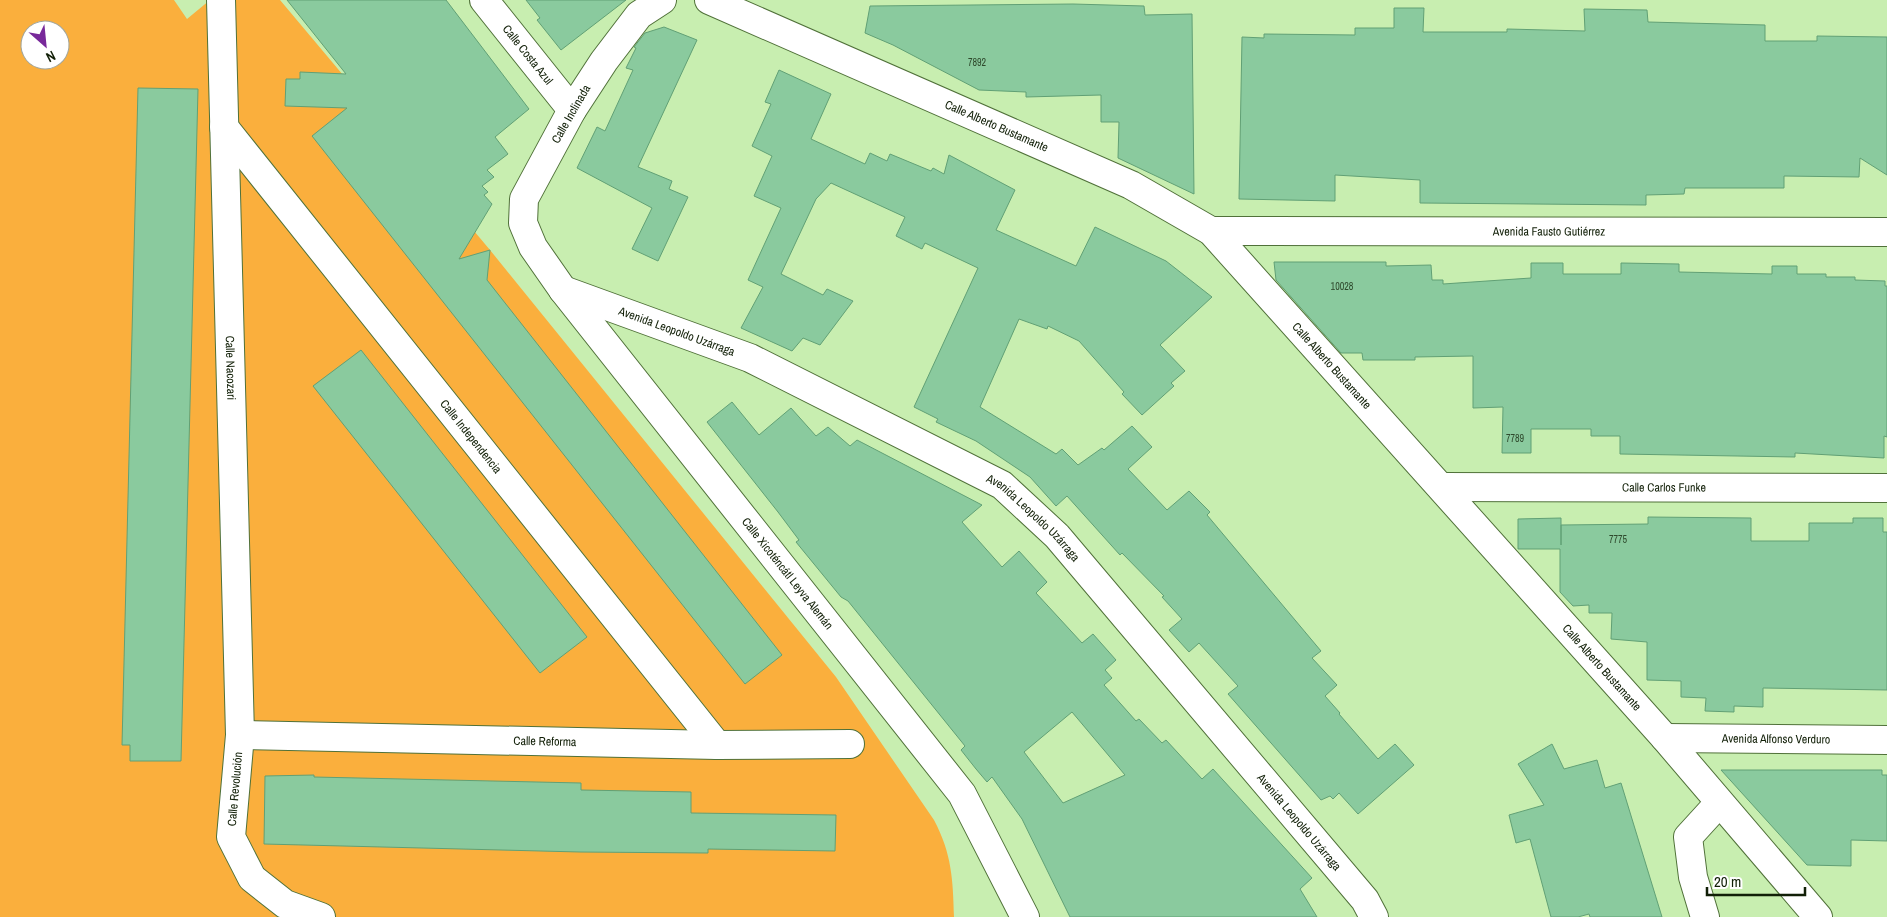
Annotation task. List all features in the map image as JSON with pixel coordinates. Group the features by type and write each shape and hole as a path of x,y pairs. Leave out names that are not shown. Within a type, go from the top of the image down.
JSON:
{"street":[{"name":"Calle Nacozari","path":"221,0 240,735"},
{"name":"Calle Costa Azul","path":"484,0 572,110"},
{"name":"Calle Inclinada","path":"533,247 523,223 524,199 572,110 604,61 639,15 662,0"},
{"name":"Calle Alberto Bustamante","path":"708,0 1131,185 1211,231 1442,486 1665,738 1818,917"},
{"name":"Calle Independencia","path":"224,127 718,746"},
{"name":"Avenida Fausto Gutiérrez","path":"1211,231 1887,232"},
{"name":"Calle Xicoténcátl Leyva Alemán","path":"533,247 563,290 962,794 1004,876 1002,917"},
{"name":"Avenida Leopoldo Uzárraga","path":"563,290 750,358 1002,485 1064,544 1365,900 1374,917"},
{"name":"Calle Carlos Funke","path":"1442,486 1887,488"},
{"name":"Calle Reforma","path":"240,735 718,746 850,744"},
{"name":"Calle Revolución","path":"240,735 231,837 252,878 285,904 321,917"},
{"name":"Avenida Alfonso Verduro","path":"1665,738 1887,740"},
{"path":"1705,917 1693,877 1688,838 1719,803"},
{"path":"1004,876 1025,917"}],"shaded area":[{"path":"0,0 174,0 187,19 210,0 280,0 490,250 836,677 934,820 940,832 945,844 950,867 954,917 0,917"}],"building":[{"path":"287,0 446,0 529,109 495,137 508,154 487,170 494,177 482,186 488,192 484,195 492,204 459,259 490,250 487,280 782,655 745,684 312,136 347,108 285,106 286,79 300,79 300,72 346,74"},
{"path":"526,0 626,0 561,50 537,20 540,18"},
{"path":"1073,4 1144,6 1145,15 1192,14 1194,194 1118,158 1119,122 1101,122 1101,95 1026,97 1026,92 979,90 893,45 865,33 870,6"},
{"path":"1394,8 1424,8 1423,32 1507,32 1507,29 1585,31 1584,9 1647,10 1648,22 1765,25 1765,41 1817,41 1817,36 1887,37 1887,175 1860,158 1859,177 1784,176 1784,188 1685,188 1684,194 1646,195 1646,205 1420,203 1420,180 1335,175 1335,201 1239,199 1242,37 1264,38 1264,34 1355,35 1355,28 1394,28"},
{"path":"664,27 697,40 638,167 672,181 669,189 688,197 658,261 632,249 652,208 577,168 597,127 605,131 633,70 626,68 636,48 634,47 645,33"},
{"path":"779,70 831,94 811,139 865,164 870,153 887,161 890,154 931,171 933,168 944,174 949,155 1015,190 996,230 1076,266 1095,227 1166,261 1212,297 1160,345 1185,371 1171,383 1174,386 1142,415 1122,394 1124,392 1079,341 1048,326 1047,329 1019,319 980,407 1056,454 1062,449 1078,465 1102,448 1104,450 1132,426 1152,447 1128,469 1167,510 1189,491 1210,512 1207,515 1321,651 1312,658 1337,685 1325,696 1339,714 1378,759 1395,744 1414,765 1358,814 1339,793 1333,799 1330,796 1321,800 1228,694 1238,686 1199,643 1189,652 1169,630 1182,619 1162,597 1164,596 1122,553 1120,555 1067,496 1056,506 1030,477 976,441 936,422 938,419 914,407 978,268 925,243 922,249 896,236 905,217 831,183 816,199 781,274 823,295 827,289 853,301 820,345 803,338 792,351 741,328 763,287 748,280 781,208 754,196 772,156 752,146 771,104 765,102"},
{"path":"138,88 198,89 181,761 130,761 130,745 122,745"},
{"path":"1274,262 1386,262 1386,266 1431,265 1432,280 1443,280 1443,284 1531,278 1531,263 1563,263 1563,274 1621,274 1621,263 1679,264 1679,272 1772,274 1772,266 1797,266 1797,274 1826,274 1826,277 1855,277 1855,280 1885,281 1885,286 1887,286 1887,437 1884,436 1884,458 1795,453 1795,457 1620,454 1620,436 1591,436 1591,429 1531,429 1531,453 1502,453 1503,407 1473,408 1473,356 1415,357 1415,360 1363,360 1362,353 1341,353 1276,280"},
{"path":"361,350 587,637 540,673 313,386"},
{"path":"732,402 759,435 791,408 816,436 828,427 850,446 857,440 982,505 962,522 1002,567 1019,551 1047,582 1036,593 1082,643 1093,634 1116,660 1105,670 1112,678 1104,685 1136,721 1139,719 1162,743 1166,740 1202,779 1213,769 1312,878 1300,889 1317,917 1070,917 1022,819 992,777 987,782 976,769 961,750 965,746 848,601 841,597 796,542 799,540 707,422","holes":["1072,712 1125,775 1063,803 1024,752"]},
{"path":"1648,517 1751,518 1751,541 1809,541 1809,523 1853,523 1853,518 1883,518 1883,532 1887,532 1887,690 1763,688 1763,707 1734,706 1734,712 1705,711 1706,698 1681,697 1681,681 1647,680 1647,642 1611,639 1612,613 1589,613 1589,605 1573,606 1560,592 1560,549 1518,549 1518,519 1561,518 1561,525 1648,524"},
{"path":"1552,744 1564,769 1597,760 1605,788 1621,783 1662,917 1590,917 1589,914 1578,917 1551,917 1530,839 1516,843 1509,815 1544,805 1518,764"},
{"path":"1721,770 1882,770 1882,775 1887,775 1887,841 1851,840 1851,866 1807,865"},
{"path":"314,775 314,777 581,783 581,790 691,792 691,813 836,815 835,851 708,849 708,853 580,852 264,844 265,776"}]}
